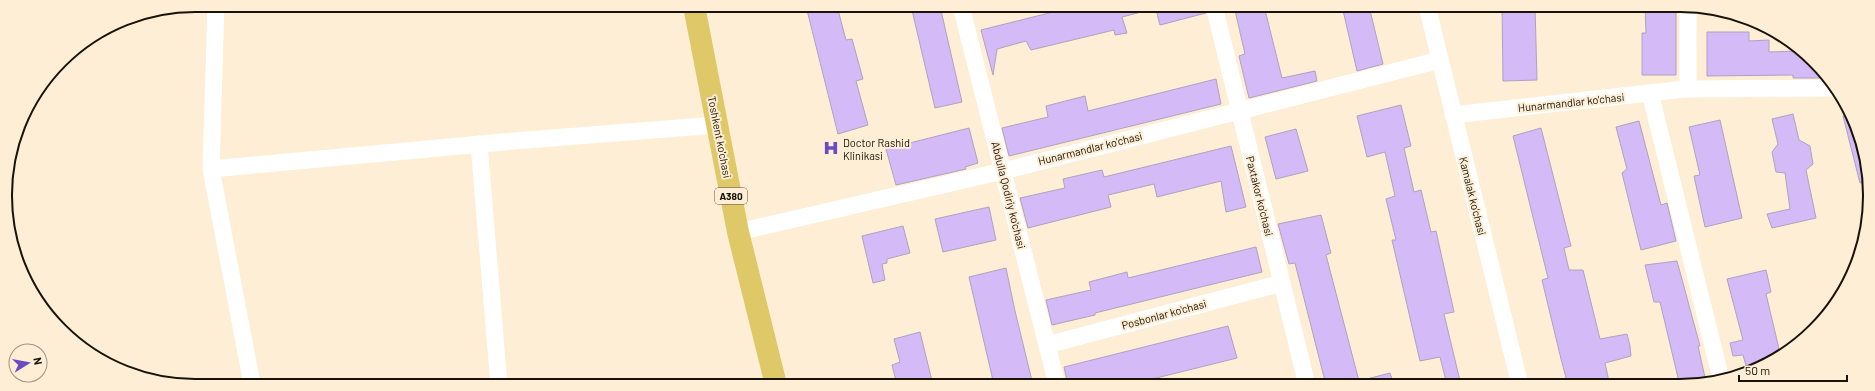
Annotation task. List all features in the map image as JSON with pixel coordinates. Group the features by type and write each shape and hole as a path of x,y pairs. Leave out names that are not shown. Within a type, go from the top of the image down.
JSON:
{"highway":[{"name":"Toshkent ko'chasi","path":"695,12 738,232 775,379"}],"street":[{"path":"216,12 212,169 251,379"},
{"name":"Abdulla Qodiriy ko'chasi","path":"966,12 1003,170 1056,379"},
{"name":"Paxtakor ko'chasi","path":"1215,12 1306,379"},
{"name":"Kamalak ko'chasi","path":"1428,12 1519,379"},
{"path":"1688,12 1688,89"},
{"name":"Hunarmandlar ko'chasi","path":"738,232 1003,170 1440,60"},
{"name":"Hunarmandlar ko'chasi","path":"1453,115 1688,89 1828,88"},
{"path":"1650,93 1720,374"},
{"path":"212,169 480,144 717,125"},
{"path":"480,144 499,379"},
{"name":"Posbonlar ko'chasi","path":"1047,345 1282,283"}],"building":[{"path":"808,12 839,12 846,40 852,39 863,79 856,81 868,125 838,134"},
{"path":"912,12 941,12 962,102 935,108"},
{"path":"1053,12 1141,12 1122,17 1127,33 1115,35 1114,30 1031,50 1026,41 997,49 993,75 981,30"},
{"path":"1157,12 1206,13 1160,25"},
{"path":"1235,12 1266,12 1282,78 1315,71 1317,81 1249,98 1239,56 1245,54"},
{"path":"1343,12 1370,12 1383,64 1357,71"},
{"path":"1502,12 1535,12 1537,80 1503,81"},
{"path":"1645,12 1676,12 1676,75 1642,75 1642,33 1646,33"},
{"path":"1707,32 1749,32 1749,41 1769,40 1769,52 1792,51 1820,78 1793,78 1793,75 1707,76"},
{"path":"1216,79 1221,104 1009,156 1002,128 1048,117 1046,106 1085,96 1088,111"},
{"path":"1401,105 1411,146 1404,148 1414,192 1421,190 1431,232 1436,231 1454,312 1444,314 1460,379 1446,379 1440,357 1420,361 1392,240 1396,240 1386,199 1395,196 1385,152 1367,157 1357,116"},
{"path":"1793,114 1799,140 1810,146 1813,164 1806,170 1816,218 1772,228 1767,214 1790,209 1785,173 1776,172 1772,152 1778,144 1772,119"},
{"path":"1843,116 1845,116 1849,125 1857,148 1863,183 1860,183"},
{"path":"1720,120 1742,218 1705,227 1694,176 1700,175 1689,127"},
{"path":"1639,121 1661,205 1667,203 1676,241 1641,250 1622,173 1627,169 1616,127"},
{"path":"969,128 978,163 965,167 966,169 896,185 886,149"},
{"path":"1541,128 1571,246 1564,248 1569,270 1583,270 1600,339 1627,334 1631,356 1605,363 1608,379 1566,379 1542,280 1548,278 1513,136"},
{"path":"1296,129 1308,171 1276,179 1265,137"},
{"path":"1231,146 1246,207 1226,212 1221,181 1157,197 1154,184 1108,195 1111,207 1028,228 1020,198 1065,188 1063,179 1102,170 1104,177"},
{"path":"989,207 996,240 943,252 935,219"},
{"path":"1321,215 1331,253 1326,255 1358,379 1324,379 1295,263 1289,264 1278,224"},
{"path":"903,226 910,253 887,259 887,263 882,264 885,280 873,283 862,236"},
{"path":"1256,247 1262,272 1052,325 1046,300 1091,290 1089,282 1127,272 1128,278"},
{"path":"1677,261 1700,346 1698,346 1705,377 1678,379 1660,302 1654,302 1645,265"},
{"path":"1006,268 1032,379 993,379 969,277"},
{"path":"1766,270 1771,292 1766,294 1779,349 1761,360 1746,366 1743,355 1733,356 1730,343 1743,340 1727,279"},
{"path":"1228,326 1237,358 1152,379 1067,379 1064,367"},
{"path":"920,332 932,379 896,379 892,365 900,362 894,339"},
{"path":"1390,373 1392,379 1367,379"}],"place":[{"name":"Doctor Rashid Klinikasi","path":"831,148"}]}
